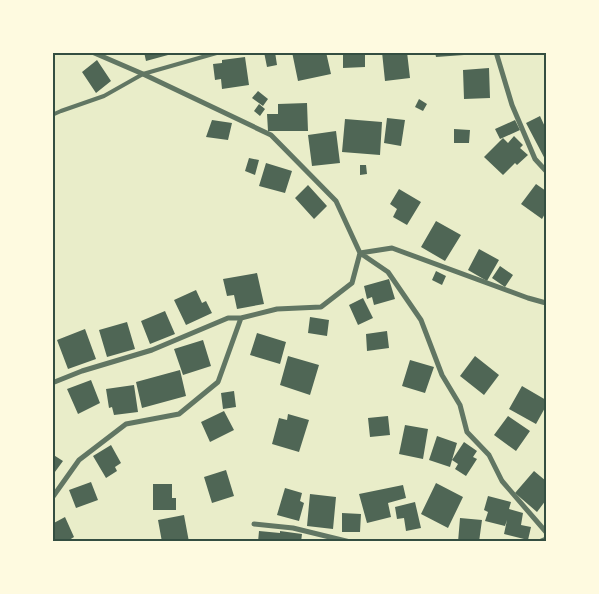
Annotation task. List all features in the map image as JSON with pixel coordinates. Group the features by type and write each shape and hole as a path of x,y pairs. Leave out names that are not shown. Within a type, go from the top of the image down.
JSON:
{"street":[{"path":"92,52 144,74 271,136 336,200 360,253 388,272 422,320 442,375 460,405 468,432 489,455 502,481 546,532"},
{"path":"496,52 512,105 536,159 546,171"},
{"path":"360,253 392,248 546,303"},
{"path":"52,383 82,371 152,350 228,318 241,318 277,309 321,307 352,283 360,253"},
{"path":"52,498 79,460 126,424 178,414 218,382 241,318"},
{"path":"254,524 293,528 350,542"},
{"path":"539,542 546,539"}],"lane":[{"path":"52,115 104,96 144,74 220,52"}],"building":[{"path":"144,52 167,52 168,55 146,61"},
{"path":"264,52 275,52 277,65 267,67"},
{"path":"292,52 326,52 331,74 298,81"},
{"path":"382,52 407,52 410,78 385,81"},
{"path":"435,52 464,52 464,55 436,57"},
{"path":"365,54 365,67 343,68 343,55"},
{"path":"245,57 249,85 222,89 221,79 215,80 213,64 222,63 222,60"},
{"path":"97,60 111,81 96,93 82,72"},
{"path":"489,68 490,98 464,99 463,70"},
{"path":"258,91 268,99 263,106 252,98"},
{"path":"419,99 427,104 423,111 415,107"},
{"path":"307,103 308,131 268,131 267,114 278,114 278,104"},
{"path":"259,104 265,109 260,116 254,111"},
{"path":"540,116 546,129 546,161 526,123"},
{"path":"387,118 405,120 401,146 384,143"},
{"path":"345,119 382,122 380,155 342,152"},
{"path":"212,120 232,123 228,140 206,137"},
{"path":"515,120 520,130 500,139 495,129"},
{"path":"454,129 470,130 469,143 454,143"},
{"path":"336,131 340,163 312,166 308,135"},
{"path":"514,136 523,145 520,148 528,155 517,165 515,163 503,175 484,157 503,138 508,143"},
{"path":"249,158 259,160 255,175 245,171"},
{"path":"266,163 292,171 285,193 259,186"},
{"path":"360,165 366,165 367,174 360,175"},
{"path":"536,184 546,191 546,212 542,219 521,204"},
{"path":"308,185 327,206 314,219 295,198"},
{"path":"399,189 421,202 407,225 393,217 397,209 390,204"},
{"path":"436,221 461,235 445,261 421,247"},
{"path":"479,249 499,260 487,281 468,270"},
{"path":"500,266 513,275 505,287 492,278"},
{"path":"436,271 446,276 442,285 432,280"},
{"path":"257,273 264,304 237,309 234,295 227,296 223,279"},
{"path":"389,279 395,299 374,305 372,297 367,299 364,286"},
{"path":"196,290 202,303 206,301 212,313 186,325 174,300"},
{"path":"363,298 373,318 358,325 349,305"},
{"path":"165,311 175,334 150,344 141,321"},
{"path":"310,317 329,320 327,336 308,333"},
{"path":"127,322 135,349 107,357 99,330"},
{"path":"85,329 96,359 68,369 57,340"},
{"path":"387,331 389,348 367,351 366,334"},
{"path":"257,333 286,342 280,364 250,355"},
{"path":"203,340 211,366 183,375 174,349"},
{"path":"288,356 319,365 310,395 280,385"},
{"path":"475,356 499,375 484,395 460,376"},
{"path":"410,360 434,367 425,393 402,386"},
{"path":"180,370 186,396 142,408 136,382"},
{"path":"91,380 100,403 78,414 67,389"},
{"path":"134,385 138,412 114,415 112,407 109,408 106,389"},
{"path":"522,386 546,400 546,406 536,424 509,409"},
{"path":"234,391 236,407 223,409 221,393"},
{"path":"224,411 234,430 210,442 201,422"},
{"path":"288,414 309,420 299,452 272,444 279,418 287,420"},
{"path":"388,416 390,435 370,437 368,418"},
{"path":"508,416 530,431 516,451 494,435"},
{"path":"405,425 428,429 423,459 399,454"},
{"path":"437,436 457,443 450,467 429,460"},
{"path":"464,442 477,451 473,457 477,459 466,476 455,469 458,464 452,460"},
{"path":"111,445 121,463 115,467 117,471 106,478 93,456"},
{"path":"52,454 63,461 52,476"},
{"path":"226,470 234,496 212,503 204,477"},
{"path":"534,471 546,481 546,500 537,512 515,493"},
{"path":"91,482 98,500 76,508 69,490"},
{"path":"436,483 463,497 448,528 421,514"},
{"path":"153,484 172,484 172,498 176,498 176,510 153,510"},
{"path":"403,485 406,498 388,503 391,517 367,523 359,494"},
{"path":"285,488 302,493 300,501 304,503 299,521 277,515"},
{"path":"310,494 336,497 333,529 307,526"},
{"path":"488,496 511,502 509,509 523,513 521,525 531,527 528,540 504,534 507,520 505,526 485,521 488,512 484,510"},
{"path":"415,502 421,528 406,531 404,518 397,519 395,507"},
{"path":"342,513 361,514 360,532 342,532"},
{"path":"184,515 189,542 162,542 158,520"},
{"path":"65,517 74,537 66,542 52,542 52,524"},
{"path":"460,518 482,520 479,542 458,542"},
{"path":"259,531 302,534 301,542 258,542"}]}
